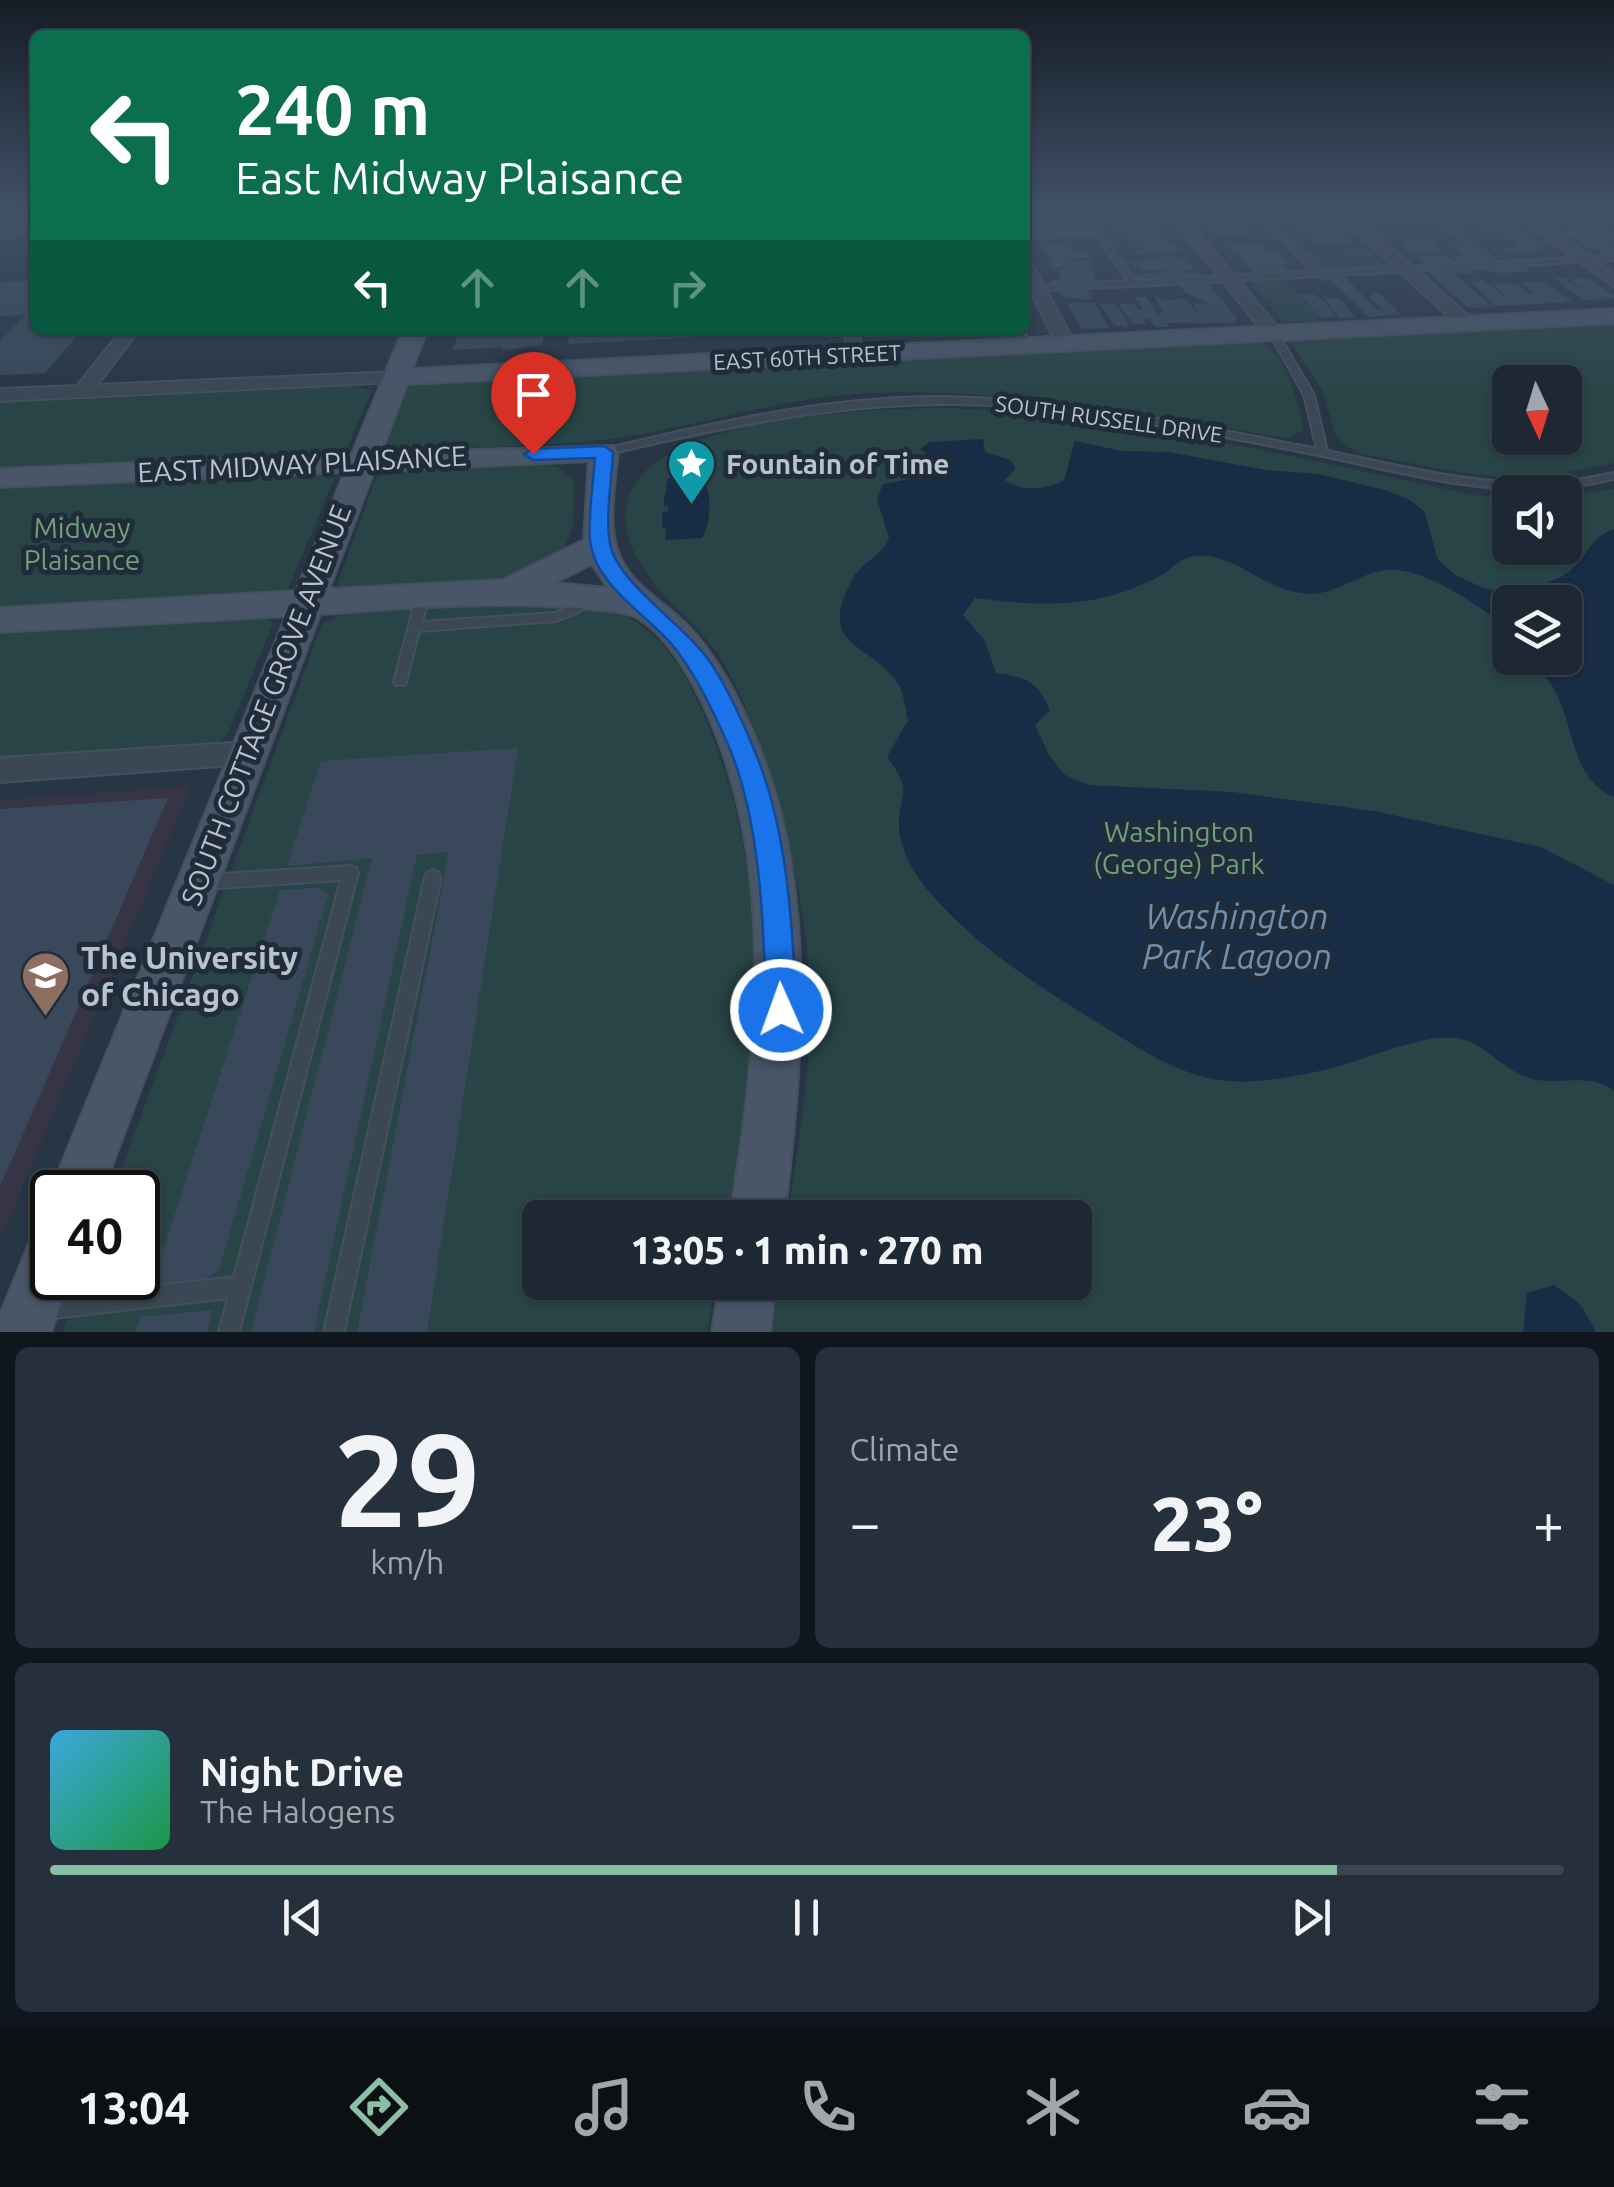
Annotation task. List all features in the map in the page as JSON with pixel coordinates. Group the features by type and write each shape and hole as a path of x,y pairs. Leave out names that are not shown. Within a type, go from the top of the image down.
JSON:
{"street":[{"path":"1225,274 1274,334"},
{"path":"1411,274 1466,324"},
{"path":"1030,275 1066,344"},
{"name":"EAST 60TH STREET","path":"0,395 396,378 854,342 1023,338 1066,344 1614,316"},
{"path":"82,392 127,335"},
{"name":"SOUTH COTTAGE GROVE AVENUE","path":"85,1170 413,335"},
{"path":"604,452 600,544 612,572 679,638 702,668 742,750 764,831 778,921 781,1010 773,1111 760,1200"},
{"name":"EAST MIDWAY PLAISANCE","path":"0,478 604,452"},
{"path":"0,620 306,602 419,611 508,590 568,564 600,544"},
{"path":"508,590 586,596 645,607"},
{"path":"0,770 247,752"},
{"path":"741,1332 745,1300"}],"lane":[{"path":"1127,274 1134,284"},
{"path":"1037,288 1305,274"},
{"path":"1274,334 1309,396 1323,453"},
{"name":"SOUTH RUSSELL DRIVE","path":"604,452 753,417 832,405 922,398 1037,406 1323,453 1478,486 1540,488 1614,476"},
{"path":"400,682 419,611 556,617 575,608 586,596"},
{"path":"196,882 351,873 229,1332"},
{"path":"334,1332 433,877"},
{"path":"26,1321 242,1286"}],"shaded area":[{"name":"The University of Chicago","path":"191,786 0,1240 0,800"}],"green space":[{"path":"1284,280 1323,321 1284,322 1249,282"},
{"path":"1614,324 1614,463 1555,475 1492,476 1358,453 1337,438 1321,388 1290,341"},
{"path":"1262,342 1279,359 1299,408 1304,431 1286,438 1080,405 925,392 814,399 642,434 582,442 401,450 393,450 387,443 408,387 416,385"},
{"name":"Midway Plaisance","path":"352,386 372,390 347,448 339,453 0,471 0,403"},
{"name":"Washington (George) Park","path":"951,408 1082,420 1492,497 1492,565 1582,565 1582,494 1614,489 1614,1332 772,1332 777,1300 1092,1300 1092,1200 791,1200 806,1082 810,1000 804,924 790,850 770,777 735,683 713,647 640,564 626,524 627,503 643,474 675,451 718,434 768,422 872,410"},
{"path":"534,462 558,467 574,482 573,524 563,552 519,577 343,588 337,585 378,472"},
{"name":"Midway Plaisance","path":"329,472 334,479 289,587 281,592 0,609 0,489"},
{"path":"560,601 594,606 626,616 641,626 666,649 685,677 707,723 728,783 743,844 751,906 753,1030 731,1200 522,1200 522,1300 713,1300 707,1332 62,1332 74,1300 160,1300 160,1170 121,1170 322,624 341,614"},
{"name":"Midway Plaisance","path":"263,618 272,621 272,626 228,733 219,742 0,758 0,634"}],"water":[{"name":"Washington Park Lagoon","path":"983,439 985,452 1010,460 1016,468 1005,480 1026,488 1042,488 1064,480 1075,441 1122,451 1168,452 1266,470 1318,474 1385,490 1410,500 1424,511 1438,560 1454,574 1492,590 1492,617 1449,589 1413,573 1381,571 1327,592 1302,593 1225,561 1200,556 1183,559 1159,577 1115,595 1056,604 975,598 963,615 985,641 996,673 1023,679 1040,693 1050,710 1035,725 1050,757 1065,775 1089,785 1233,792 1374,811 1541,847 1614,885 1614,1091 1583,1080 1526,1077 1470,1042 1448,1037 1414,1042 1329,1069 1284,1078 1238,1082 1208,1078 1155,1057 1059,999 971,934 926,888 906,854 899,815 903,786 887,757 908,720 901,690 885,668 849,640 842,631 840,618 853,578 889,538 877,499 883,484 937,474 942,466 920,449 930,442"},
{"path":"702,476 710,507 702,538 665,540 662,512 668,511 668,506 663,506 668,478"},
{"name":"Washington Park Lagoon","path":"1614,529 1614,797 1590,779 1583,767 1564,711 1544,675 1582,675 1582,585 1544,585 1582,565 1582,557 1593,542"},
{"path":"1554,1285 1581,1305 1596,1332 1523,1332 1527,1293"}],"building":[{"path":"1059,274 1094,274 1098,283 1051,283 1060,279"},
{"path":"1201,274 1203,277 1135,280 1131,275"},
{"path":"1317,274 1343,275 1377,310 1383,310 1368,296 1374,296 1372,293 1380,293 1401,314 1368,317 1331,280 1323,281"},
{"path":"1431,274 1454,274 1493,307 1468,308"},
{"path":"1554,278 1564,278 1586,293 1570,279 1590,279 1614,295 1614,299 1584,300"},
{"path":"30,280 30,335 78,335 45,373 0,375 0,341 25,315 0,316 0,282"},
{"path":"1484,280 1502,295 1493,285 1500,284 1496,282 1517,284 1529,294 1534,293 1522,283 1545,283 1573,302 1494,306 1469,281"},
{"path":"1208,283 1238,320 1233,320 1235,323 1167,323 1169,327 1155,327 1149,318 1144,319 1146,325 1133,324 1119,304 1134,303 1139,310 1142,309 1134,297 1146,297 1159,316 1162,312 1155,296 1164,301 1185,298 1198,313 1194,303 1210,304 1186,293 1179,284"},
{"path":"1086,289 1093,300 1063,297 1059,290"},
{"path":"1313,294 1336,317 1321,318 1299,295"},
{"path":"1322,296 1341,300 1355,317 1339,318"},
{"path":"1094,302 1109,328 1082,329 1067,303"},
{"path":"1114,303 1127,320 1128,328 1115,326 1099,304"},
{"path":"458,335 544,335 542,345 453,350"},
{"path":"569,335 742,335 568,344"},
{"path":"518,748 427,1332 357,1332 449,852 417,855 314,1332 251,1332 372,858 287,866 321,761"},
{"name":"The University of Chicago","path":"168,798 21,1139 0,1186 0,809"},
{"path":"322,889 328,895 219,1270 205,1280 160,1283 160,1259 280,890"},
{"path":"213,1310 207,1332 135,1332 140,1317"}],"place":[{"name":"Fountain of Time","path":"691,506"},
{"name":"The University of Chicago","path":"46,1018"}],"route":[{"path":"533,454 604,452 600,544 612,572 679,638 702,668 742,750 764,831 778,921 781,1010"}]}
